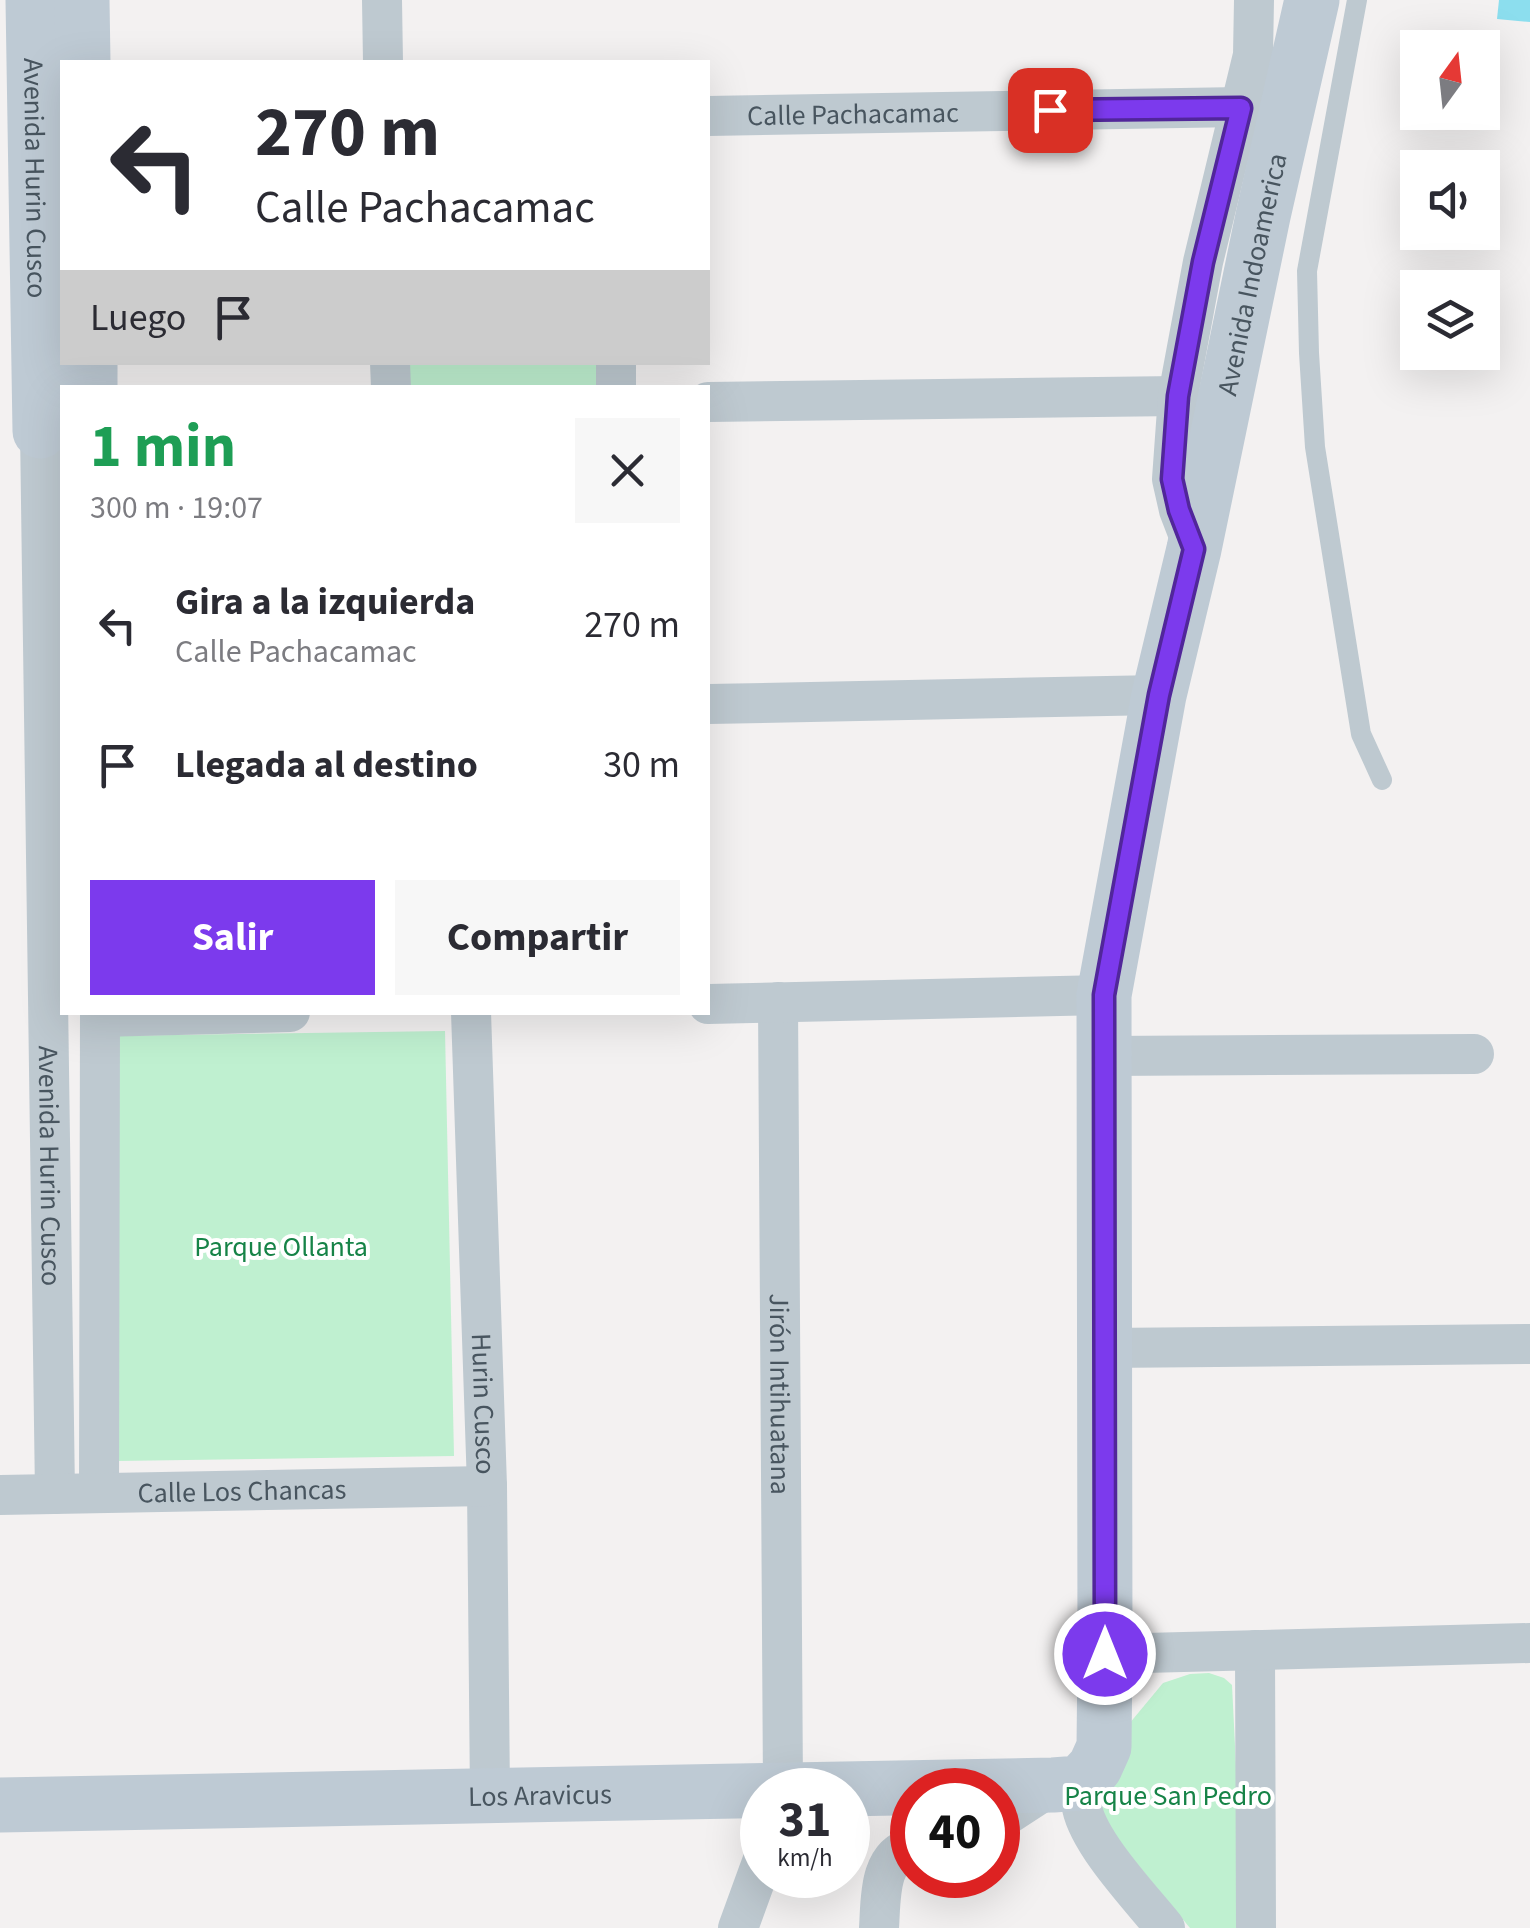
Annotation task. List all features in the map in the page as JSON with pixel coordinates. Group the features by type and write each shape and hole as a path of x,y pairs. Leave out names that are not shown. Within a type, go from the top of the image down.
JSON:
{"street":[{"name":"Avenida Hurin Cusco","path":"34,0 17,128 34,431 55,1494"},
{"name":"Avenida Hurin Cusco","path":"82,0 83,60"},
{"path":"382,0 384,60"},
{"name":"Avenida Indoamerica","path":"1194,549 1172,479 1178,396 1203,262 1253,54 1254,0"},
{"name":"Avenida Indoamerica","path":"1067,1784 1096,1766 1104,1747 1104,995 1159,695 1312,0"},
{"name":"Calle Pachacamac","path":"710,116 1241,108"},
{"path":"710,402 1178,396"},
{"path":"710,704 1159,695"},
{"path":"710,1004 1104,995"},
{"name":"Jirón Intihuatana","path":"778,1002 784,1768"},
{"name":"Avenida Hurin Cusco","path":"100,1015 100,1493"},
{"name":"Hurin Cusco","path":"472,1015 487,1486 490,1796"},
{"path":"1104,1056 1474,1054"},
{"path":"1104,1348 1530,1344"},
{"name":"Calle Los Chancas","path":"0,1495 487,1486"},
{"path":"1105,1654 1530,1643"},
{"path":"1255,1650 1256,1928"},
{"path":"1020,1809 1067,1784 1111,1861 1165,1928"},
{"name":"Los Aravicus","path":"870,1787 1067,1784"},
{"name":"Los Aravicus","path":"0,1805 740,1790"},
{"path":"879,1928 882,1884 890,1862"},
{"path":"738,1928 749,1898"}],"lane":[{"path":"1357,0 1308,270 1308,353 1315,447 1361,734 1382,780"}],"green space":[{"path":"402,365 598,365 598,385 402,385"},
{"name":"Parque Ollanta","path":"445,1031 454,1456 117,1461 109,1036"},
{"name":"Parque San Pedro","path":"1209,1673 1232,1685 1244,1928 1190,1928 1105,1825 1095,1803 1129,1724 1163,1683 1190,1674"}],"water":[{"path":"1499,0 1530,0 1530,22 1497,19"}],"route":[{"path":"1050,110 1241,108 1203,262 1178,396 1172,479 1194,549 1159,695 1104,995 1105,1654"}]}
